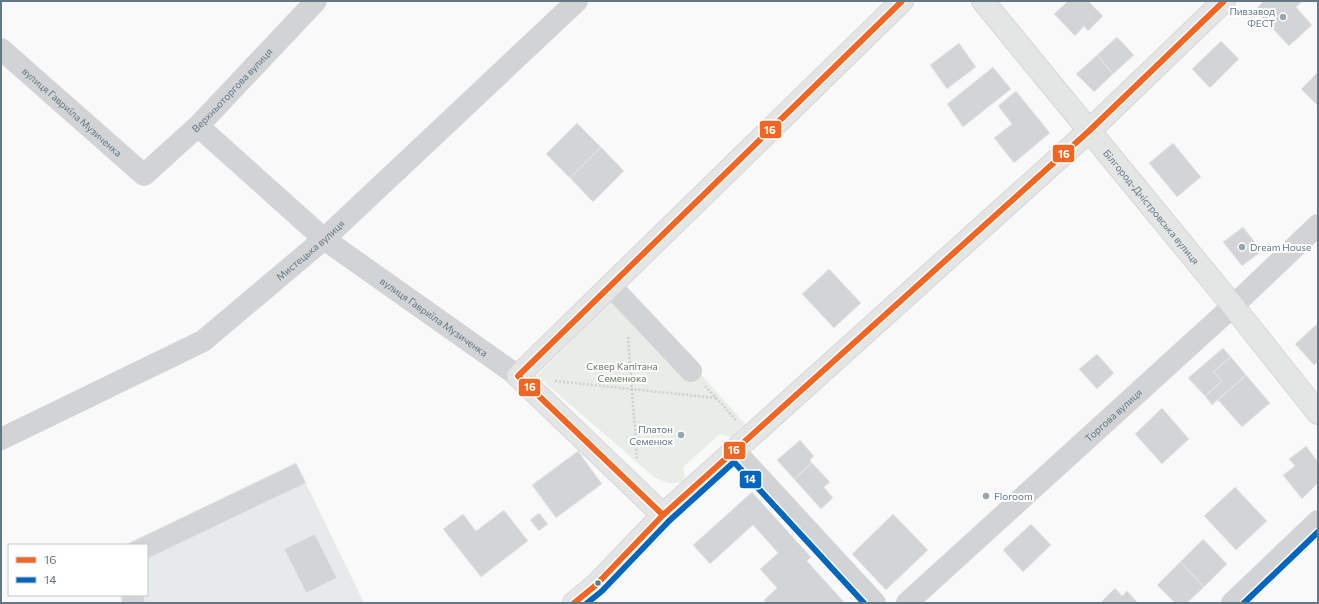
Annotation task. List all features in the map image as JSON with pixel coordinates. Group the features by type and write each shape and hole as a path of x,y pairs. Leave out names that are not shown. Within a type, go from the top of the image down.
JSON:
{"main road":[{"path":"518,376 902,1"},
{"name":"Білгород-Дністровська вулиця","path":"983,1 1233,306 1318,413"},
{"path":"574,603 596,586 663,515 1089,131 1224,1"},
{"name":"вулиця Гавриїла Музиченка","path":"518,376 663,515"}],"street":[{"name":"Верхньоторгова вулиця","path":"144,175 198,126 316,1"},
{"name":"Мистецька вулиця","path":"1,439 203,342 324,239 577,1"},
{"name":"вулиця Гавриїла Музиченка","path":"1,49 144,175"},
{"name":"вулиця Гавриїла Музиченка","path":"198,126 324,239 518,376"},
{"name":"Торгова вулиця","path":"907,603 1233,306 1318,225"},
{"path":"610,285 690,371"},
{"path":"734,451 875,603"},
{"path":"1232,603 1318,521"}],"path":[{"path":"625,301 637,458"},
{"path":"690,371 740,424"},
{"path":"518,376 716,398"}],"shaded area":[{"path":"296,463 364,603 122,603 121,596 148,596 148,544 127,544"}],"green space":[{"name":"Сквер Капітана Семенюка","path":"624,288 746,425 732,438 720,434 683,467 685,480 680,482 669,483 654,477 537,376"}],"building":[{"path":"1068,1 1088,1 1103,16 1088,31 1084,26 1075,36 1054,14"},
{"name":"Пивзавод ФЕСТ","path":"1264,1 1303,1 1296,7 1312,25 1289,46 1255,10"},
{"path":"1117,37 1134,55 1113,74 1097,55"},
{"path":"1221,41 1239,59 1210,88 1192,69"},
{"path":"959,43 976,67 947,89 930,65"},
{"path":"1097,55 1113,74 1094,92 1076,74"},
{"path":"993,67 1011,89 963,127 947,104"},
{"path":"1318,72 1318,106 1301,89"},
{"path":"1016,91 1050,133 1014,163 994,138 1012,124 998,106"},
{"path":"577,123 601,147 570,178 546,154"},
{"path":"1173,143 1201,177 1177,197 1149,163"},
{"path":"601,147 624,171 593,202 570,178"},
{"name":"Dream House","path":"1243,227 1262,251 1242,266 1223,242"},
{"path":"829,269 861,303 834,328 802,294"},
{"path":"1318,323 1318,362 1314,365 1295,344"},
{"path":"1223,348 1231,357 1213,372 1222,381 1205,396 1188,378"},
{"path":"1097,354 1114,373 1097,389 1079,369"},
{"path":"1231,357 1246,375 1212,405 1205,396 1222,381 1213,372"},
{"path":"1246,375 1270,403 1242,427 1218,400"},
{"path":"1162,408 1189,439 1162,464 1135,434"},
{"path":"800,440 814,456 810,460 812,463 794,479 777,460"},
{"path":"1306,446 1318,462 1318,483 1302,499 1283,475 1295,466 1289,459"},
{"path":"578,451 602,484 556,518 532,485"},
{"path":"296,463 306,483 148,559 148,544 127,544"},
{"path":"812,463 830,482 824,487 833,498 821,509 794,479"},
{"path":"1235,487 1267,521 1236,550 1204,516"},
{"path":"752,492 811,557 807,561 845,603 766,603 764,600 777,588 760,569 778,553 753,525 710,564 693,545"},
{"path":"504,510 528,541 481,577 443,529 463,514 476,531"},
{"path":"539,513 548,524 539,531 530,520"},
{"path":"893,514 928,550 886,590 852,554"},
{"path":"1031,524 1051,545 1023,572 1003,550"},
{"path":"315,534 337,578 306,593 284,549"},
{"path":"1203,539 1227,564 1204,587 1180,562"},
{"path":"1180,562 1204,587 1187,603 1175,603 1157,585"},
{"path":"1115,588 1122,596 1127,591 1138,603 1100,603"},
{"path":"121,596 144,596 145,603 122,603"}],"transit line":[{"name":"16","path":"663,515 518,376 902,1"},
{"name":"16","path":"574,603 596,585 663,515 1089,131 1224,1"},
{"name":"14","path":"587,603 602,591 669,521 734,462 864,603"},
{"name":"14","path":"1244,603 1318,532"}],"place":[{"name":"Пивзавод ФЕСТ","path":"1283,17"},
{"name":"Dream House","path":"1242,247"},
{"name":"Платон Семенюк","path":"681,435"},
{"name":"Floroom","path":"986,496"}]}
